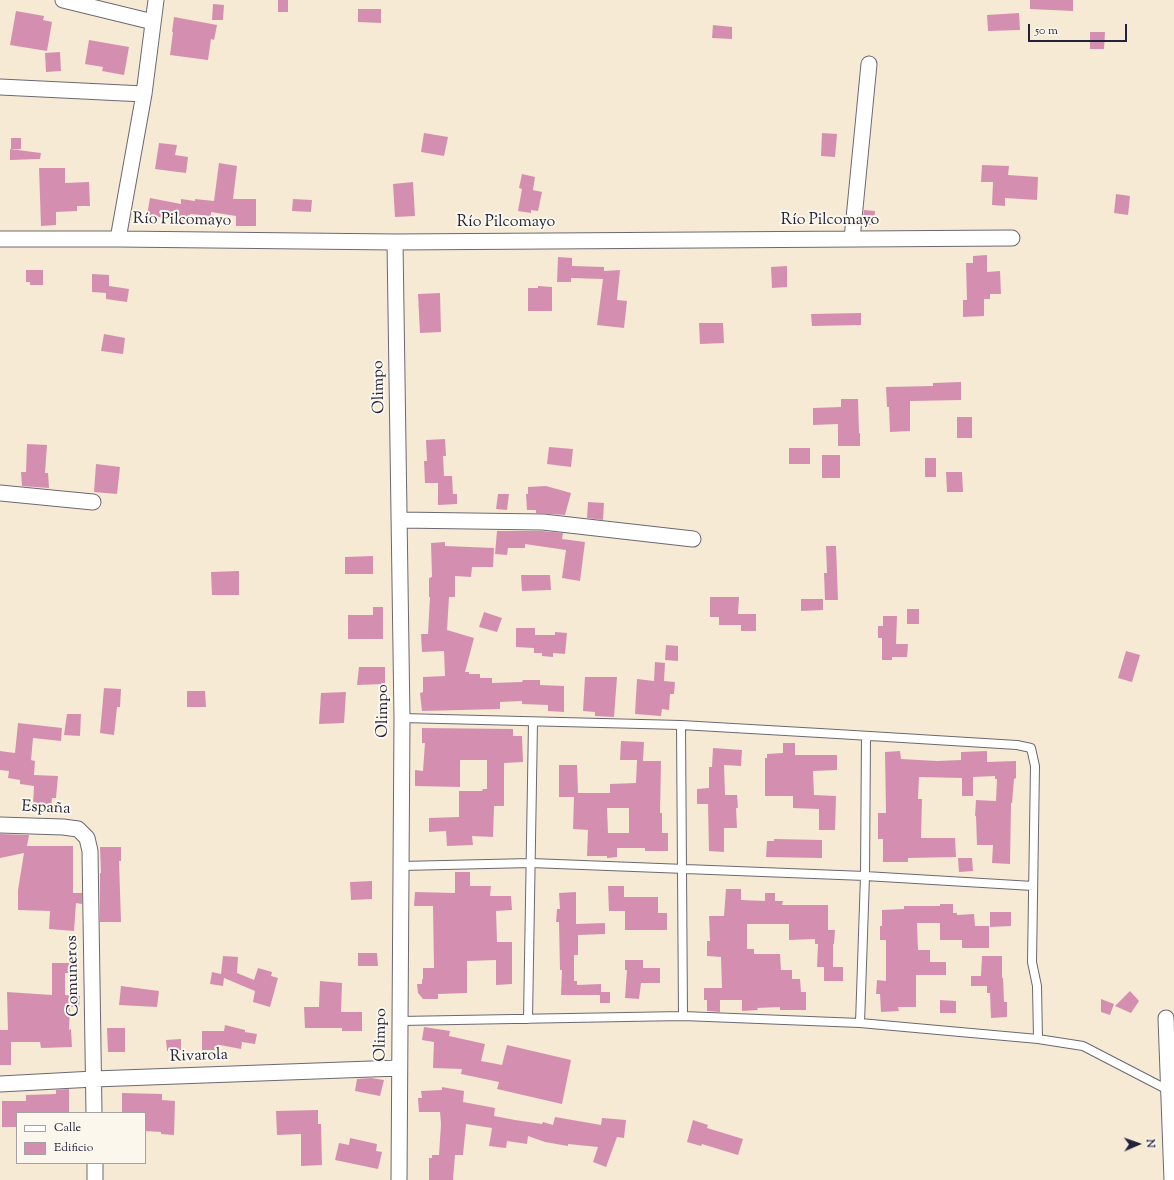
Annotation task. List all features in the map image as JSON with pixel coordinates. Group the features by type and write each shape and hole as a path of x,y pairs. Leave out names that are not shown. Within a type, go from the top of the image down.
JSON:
{"street":[{"path":"63,0 153,22"},
{"path":"118,239 144,94 156,0"},
{"path":"852,239 869,64"},
{"path":"0,87 144,94"},
{"name":"Río Pilcomayo","path":"0,239 396,242 1012,238"},
{"name":"Olimpo","path":"396,242 402,718 399,1180"},
{"path":"0,493 94,502"},
{"path":"400,520 542,522 693,539"},
{"name":"España","path":"0,825 63,827 78,829 87,838"},
{"name":"Comuneros","path":"87,838 90,852 94,1112"},
{"path":"1166,1018 1172,1180"},
{"name":"Rivarola","path":"0,1084 94,1079 399,1068"},
{"path":"95,1164 95,1180"}],"lane":[{"path":"402,718 681,725 1017,745 1031,748 1035,766 1032,962 1037,986 1038,1039"},
{"path":"528,1019 533,722"},
{"path":"681,725 683,1016"},
{"path":"860,1023 865,876 866,736"},
{"path":"401,866 531,863 865,876 1033,886"},
{"path":"400,1021 683,1016 860,1023 1038,1039 1083,1046 1168,1090"}],"building":[{"path":"278,0 288,0 288,12 278,12"},
{"path":"1030,0 1073,0 1073,11 1030,9"},
{"path":"213,4 224,5 223,20 212,20"},
{"path":"358,9 381,9 381,23 358,22"},
{"path":"16,11 44,16 43,20 52,22 47,51 10,45"},
{"path":"1019,13 1020,30 988,31 987,15"},
{"path":"174,17 217,25 214,40 211,39 208,60 170,55"},
{"path":"713,25 732,27 732,39 712,38"},
{"path":"1090,32 1105,32 1104,49 1090,49"},
{"path":"89,40 129,47 124,75 102,71 103,67 85,64"},
{"path":"60,52 61,71 46,72 45,53"},
{"path":"424,133 448,137 444,156 421,152"},
{"path":"822,133 837,134 835,157 821,156"},
{"path":"11,138 21,138 21,149 11,149"},
{"path":"159,143 177,145 175,155 188,157 186,173 155,169"},
{"path":"10,149 41,153 40,159 10,160"},
{"path":"219,163 237,166 233,199 256,199 256,226 236,226 236,216 211,212 211,216 190,214 189,225 178,223 178,220 147,215 150,198 181,204 181,199 214,201"},
{"path":"982,165 1009,166 1008,175 1038,177 1037,200 1005,198 1005,206 992,205 993,182 981,182"},
{"path":"39,168 65,168 65,183 89,182 90,206 77,206 77,211 56,212 56,225 41,226"},
{"path":"522,174 535,177 533,190 542,192 538,211 531,210 531,213 518,211 522,189 519,188"},
{"path":"413,182 415,216 395,217 393,184"},
{"path":"1116,194 1130,196 1128,215 1114,213"},
{"path":"293,199 312,200 311,212 292,211"},
{"path":"864,210 875,211 874,225 862,225"},
{"path":"987,255 987,272 1000,271 1001,294 990,294 990,299 984,299 984,316 963,317 963,300 967,300 966,263 973,263 973,256"},
{"path":"558,257 572,258 572,266 604,267 604,271 620,270 617,300 627,301 624,328 597,325 603,279 571,278 571,282 557,282"},
{"path":"787,266 787,287 772,288 771,267"},
{"path":"26,270 43,270 43,285 30,285 30,282 26,282"},
{"path":"92,274 109,275 109,286 129,289 127,302 106,299 106,293 92,292"},
{"path":"538,286 552,287 552,311 528,311 528,288 538,288"},
{"path":"440,293 441,332 420,333 418,294"},
{"path":"861,313 861,325 812,326 811,314"},
{"path":"699,323 723,323 724,343 700,344"},
{"path":"104,334 125,338 123,354 101,351"},
{"path":"961,382 961,400 910,401 910,431 890,432 889,407 887,407 886,387 933,386 933,383"},
{"path":"841,399 858,399 860,446 838,446 838,424 813,425 813,408 841,407"},
{"path":"957,417 972,417 972,438 957,438"},
{"path":"445,439 446,456 443,456 444,476 452,476 453,494 457,494 457,504 438,505 438,483 425,483 424,461 427,461 426,440"},
{"path":"27,444 47,445 45,473 48,473 49,488 22,486 21,472 26,472"},
{"path":"549,447 573,449 571,467 547,464"},
{"path":"789,448 810,448 810,464 789,464"},
{"path":"822,455 840,455 840,478 822,478"},
{"path":"925,458 936,458 936,477 925,477"},
{"path":"96,464 120,467 117,494 94,492"},
{"path":"946,472 962,472 963,492 947,492"},
{"path":"546,486 571,493 565,515 536,513 536,510 527,510 526,494 528,494 528,487"},
{"path":"498,494 509,494 507,510 496,509"},
{"path":"588,502 604,503 603,520 587,518"},
{"path":"497,531 542,531 563,533 562,539 585,542 580,581 562,578 566,550 525,544 525,548 508,548 507,555 495,554"},
{"path":"445,542 445,546 494,548 493,567 472,567 471,577 455,576 455,597 449,597 447,630 474,638 465,672 469,672 469,674 480,674 480,678 492,678 492,683 540,680 540,685 564,686 564,712 548,711 548,705 522,704 522,701 500,702 500,709 422,711 420,693 423,692 423,677 445,676 444,651 422,652 421,634 428,634 430,597 429,578 432,577 431,543"},
{"path":"826,546 836,546 838,600 825,600 824,573 827,573"},
{"path":"373,556 373,574 345,574 345,557"},
{"path":"239,571 239,595 212,595 211,572"},
{"path":"521,575 550,575 551,590 522,591"},
{"path":"710,597 739,597 738,614 756,614 756,631 741,631 741,625 719,625 719,617 710,617"},
{"path":"801,599 823,599 823,610 801,611"},
{"path":"373,607 383,607 383,639 348,639 348,615 373,615"},
{"path":"907,609 919,609 919,624 907,624"},
{"path":"484,612 502,618 497,632 479,627"},
{"path":"883,616 897,616 896,644 908,644 907,657 892,657 892,660 882,660 882,638 878,638 878,626 883,626"},
{"path":"516,628 535,628 535,635 555,635 555,632 567,633 565,654 553,653 553,657 542,656 542,653 534,653 534,648 516,647"},
{"path":"666,645 678,646 678,661 665,660"},
{"path":"1126,651 1140,655 1132,682 1118,678"},
{"path":"655,662 665,663 664,681 675,682 674,694 670,694 669,710 662,709 661,716 635,714 637,679 654,681"},
{"path":"359,667 385,667 385,684 357,685"},
{"path":"585,677 617,677 614,717 595,716 595,712 583,711"},
{"path":"104,688 121,689 120,707 117,707 114,735 100,733"},
{"path":"187,691 205,691 206,707 187,707"},
{"path":"346,692 344,723 319,724 321,693"},
{"path":"67,714 81,714 80,736 64,735"},
{"path":"18,723 62,728 61,741 33,738 31,760 35,761 34,775 58,776 56,798 52,798 51,807 33,806 34,786 20,784 20,780 8,778 9,771 0,770 0,751 15,753"},
{"path":"422,728 513,729 513,736 522,736 523,762 504,763 504,806 494,806 493,837 472,836 473,845 447,846 446,831 429,832 429,818 459,817 459,791 482,791 483,789 487,789 487,760 460,760 460,787 415,786 415,770 423,771 425,743 422,743"},
{"path":"621,741 644,742 643,761 661,761 660,813 662,813 662,833 668,833 668,851 645,851 645,848 617,848 617,857 607,858 607,856 587,856 588,830 573,829 574,797 559,797 559,765 577,765 578,793 610,793 610,784 636,783 637,760 620,760","holes":["607,808 629,808 629,833 608,833"]},
{"path":"783,743 795,743 795,755 837,755 837,770 813,771 814,795 836,796 835,830 819,830 819,809 793,808 793,796 765,796 765,758 767,758 767,754 783,753"},
{"path":"713,748 742,750 741,766 724,765 725,795 737,795 738,808 736,808 737,828 724,828 724,852 709,851 708,804 697,804 697,789 709,788 709,767 712,767"},
{"path":"900,751 901,759 937,761 961,760 961,752 987,751 987,762 1016,761 1016,778 1014,779 1011,803 1010,864 992,863 993,845 977,845 975,816 976,800 996,801 997,779 995,779 995,776 973,777 973,796 962,796 962,778 919,777 918,799 922,799 921,838 955,838 956,857 908,858 908,862 883,862 883,839 878,839 878,813 886,813 885,752"},
{"path":"0,834 29,835 27,846 73,846 73,893 82,893 82,904 76,903 74,931 49,929 50,911 18,910 18,890 24,853 0,858"},
{"path":"774,839 822,840 822,858 766,857 767,841 774,841"},
{"path":"100,847 121,847 121,861 119,861 121,922 100,922"},
{"path":"958,858 972,858 973,871 959,872"},
{"path":"455,872 470,872 470,886 491,886 490,896 511,896 512,910 496,911 497,942 512,942 512,984 496,985 496,960 467,961 467,993 438,994 438,999 423,999 418,993 417,984 422,984 423,968 434,968 433,906 414,906 415,892 455,893"},
{"path":"372,881 372,899 351,900 350,882"},
{"path":"608,886 624,886 624,897 658,897 658,913 667,913 667,930 625,930 625,911 609,911"},
{"path":"726,889 741,889 741,900 765,901 765,893 775,893 775,901 783,901 782,905 828,905 828,930 835,930 833,944 833,967 843,967 843,981 824,981 824,967 817,967 818,944 815,944 815,939 789,940 789,924 747,924 747,949 754,949 754,954 780,954 781,970 792,970 792,979 800,979 801,992 806,992 806,1010 780,1010 780,1007 757,1008 758,1010 742,1011 742,1000 720,1000 720,1012 707,1011 707,1000 704,1000 704,988 722,988 721,957 707,956 707,941 710,941 709,916 724,916"},
{"path":"576,892 576,924 605,923 605,934 578,935 578,955 574,955 574,981 577,981 577,985 601,984 601,992 610,992 610,1003 600,1003 600,995 561,995 562,970 560,970 559,922 556,922 557,909 560,909 559,893"},
{"path":"940,904 953,904 953,913 957,913 957,915 974,914 975,926 989,926 989,948 962,948 962,940 940,940 940,923 917,923 918,950 930,950 930,962 946,962 946,975 916,975 916,1007 898,1007 899,1011 881,1012 880,994 876,994 877,980 886,981 886,940 880,940 882,910 904,909 904,906 940,906"},
{"path":"990,912 1011,912 1011,926 990,927"},
{"path":"358,953 377,953 378,966 358,966"},
{"path":"223,956 238,957 237,973 254,980 258,968 272,972 271,976 278,978 270,1007 253,1002 255,991 224,978 223,986 210,984 212,972 221,974"},
{"path":"982,956 1002,956 1002,978 1004,1002 1007,1002 1007,1017 991,1018 990,993 987,993 987,986 971,986 971,976 981,976"},
{"path":"625,960 643,960 643,968 660,968 660,983 641,983 639,999 625,998 627,970 625,970"},
{"path":"52,963 71,963 71,973 65,973 65,995 80,996 79,1007 70,1007 69,1030 71,1029 72,1047 41,1048 40,1042 11,1042 11,1065 0,1065 0,1030 8,1030 7,992 52,995"},
{"path":"320,981 342,983 341,1012 362,1012 362,1031 342,1031 342,1028 305,1028 304,1007 319,1007"},
{"path":"121,986 159,991 157,1007 119,1005"},
{"path":"1130,991 1139,1001 1131,1013 1115,1006"},
{"path":"1101,999 1114,1004 1110,1015 1101,1012"},
{"path":"940,1000 956,1001 956,1013 940,1013"},
{"path":"225,1025 245,1030 245,1032 257,1034 255,1044 242,1042 241,1049 220,1045 220,1050 202,1050 202,1031 224,1031"},
{"path":"424,1027 450,1031 449,1036 485,1044 481,1061 502,1065 507,1045 571,1060 562,1104 497,1089 499,1082 461,1074 462,1069 433,1068 434,1042 422,1040"},
{"path":"107,1028 125,1028 125,1052 108,1052"},
{"path":"181,1039 181,1050 167,1051 166,1040"},
{"path":"371,1078 384,1080 380,1096 355,1091 357,1079"},
{"path":"442,1087 464,1091 463,1102 495,1108 494,1116 515,1120 542,1124 543,1122 553,1125 555,1117 601,1125 602,1118 626,1120 624,1138 617,1137 606,1167 593,1162 598,1147 568,1144 568,1146 545,1142 528,1136 527,1144 507,1141 506,1148 489,1146 492,1128 466,1124 463,1155 455,1155 453,1180 429,1180 429,1158 432,1158 432,1155 439,1155 441,1124 440,1112 419,1112 418,1098 422,1098 421,1091 442,1090"},
{"path":"69,1089 69,1112 16,1112 16,1127 2,1127 2,1101 26,1101 26,1095 56,1094 56,1090"},
{"path":"122,1093 162,1094 162,1100 175,1101 174,1135 146,1131 146,1112 122,1112"},
{"path":"318,1110 318,1124 321,1124 322,1165 301,1166 301,1134 277,1135 276,1111"},
{"path":"693,1120 708,1125 707,1128 743,1139 738,1155 702,1144 701,1146 687,1142"},
{"path":"350,1138 377,1144 376,1151 382,1152 378,1169 335,1160 339,1143 349,1145"}]}
